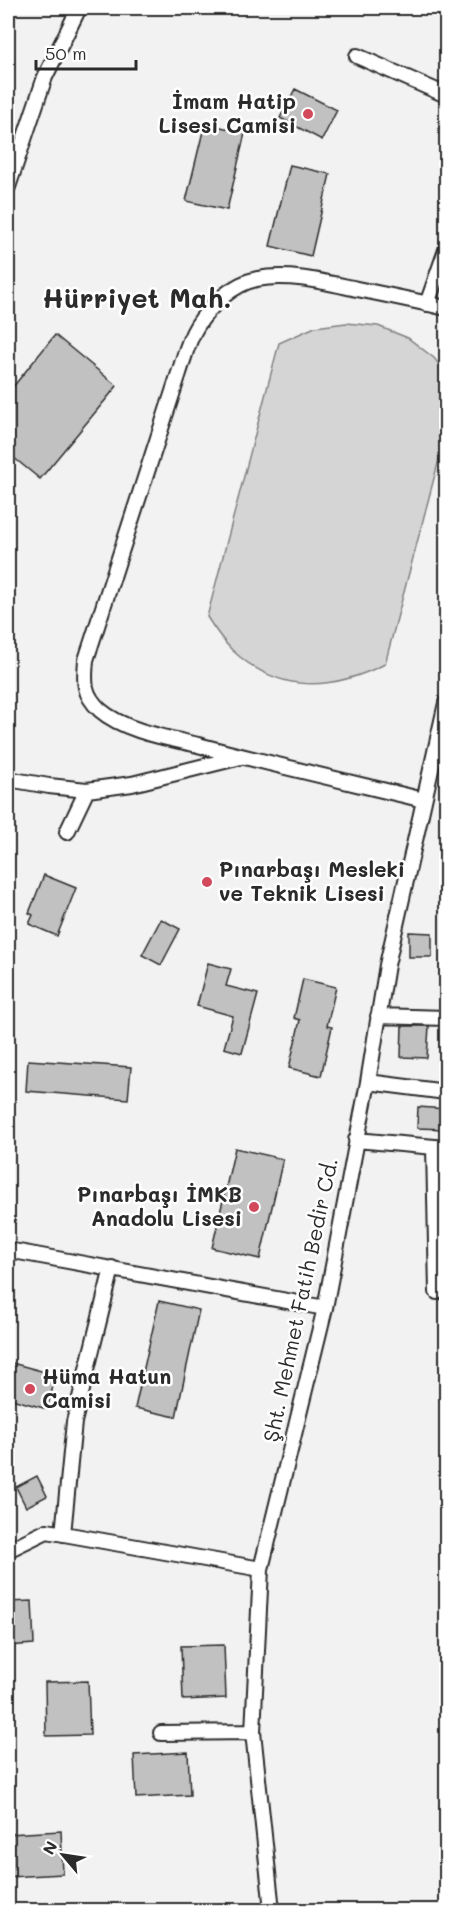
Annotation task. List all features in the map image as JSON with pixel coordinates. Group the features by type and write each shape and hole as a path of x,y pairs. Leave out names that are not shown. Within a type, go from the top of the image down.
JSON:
{"street":[{"path":"8,187 45,77 79,8"},
{"path":"357,56 447,95"},
{"path":"427,304 447,250"},
{"path":"424,800 142,731 117,722 101,711 91,700 84,683 86,660 187,348 196,327 216,303 240,285 256,279 306,278 447,308"},
{"name":"Şht. Mehmet Fatih Bedir Cd.","path":"272,1911 253,1732 261,1569 325,1308 368,1082 387,965 447,703"},
{"path":"8,778 87,790 132,784 242,757"},
{"path":"67,832 87,790"},
{"path":"378,1016 447,1018"},
{"path":"368,1082 447,1092"},
{"path":"356,1140 440,1147 437,1292"},
{"path":"8,1250 325,1308"},
{"path":"63,1534 74,1422 112,1268"},
{"path":"8,1550 46,1531 261,1569"},
{"path":"161,1733 253,1732"}],"shaded area":[{"path":"346,323 378,326 408,338 434,358 446,373 446,433 385,664 345,679 306,684 268,675 250,664 228,646 207,617 279,343 315,327"}],"building":[{"name":"İmam Hatip Lisesi Camisi","path":"295,89 337,110 322,140 280,118"},
{"path":"205,123 245,133 227,210 186,201"},
{"path":"290,165 330,174 311,256 270,246"},
{"path":"55,335 117,386 40,479 8,453 8,393"},
{"path":"44,875 76,888 57,936 29,924 33,915 29,913"},
{"path":"161,919 180,929 161,965 142,955"},
{"path":"409,932 432,933 432,957 409,957"},
{"path":"208,963 231,969 226,986 258,994 242,1053 224,1048 233,1016 197,1006"},
{"path":"303,979 336,987 327,1026 332,1027 321,1076 289,1068 300,1020 294,1018"},
{"path":"402,1026 429,1026 427,1058 401,1057"},
{"path":"28,1060 131,1067 128,1099 26,1091"},
{"path":"418,1107 446,1109 444,1129 417,1128"},
{"path":"235,1148 283,1159 260,1259 212,1248"},
{"path":"159,1301 199,1310 176,1417 135,1408"},
{"name":"Hüma Hatun Camisi","path":"12,1363 56,1375 47,1409 8,1398 8,1380"},
{"path":"37,1476 47,1496 26,1507 16,1487"},
{"path":"32,1601 34,1644 8,1646 8,1602"},
{"path":"224,1645 226,1698 183,1700 181,1646"},
{"path":"88,1681 90,1735 46,1736 45,1682"},
{"path":"188,1752 190,1795 136,1798 134,1755"},
{"path":"61,1831 63,1874 9,1877 8,1834"}],"place":[{"name":"İmam Hatip Lisesi Camisi","path":"308,114"},
{"name":"Pınarbaşı Mesleki ve Teknik Lisesi","path":"207,882"},
{"name":"Pınarbaşı İMKB Anadolu Lisesi","path":"254,1207"},
{"name":"Hüma Hatun Camisi","path":"30,1389"}],"district":[{"name":"Hürriyet Mah.","path":"137,299"}]}
